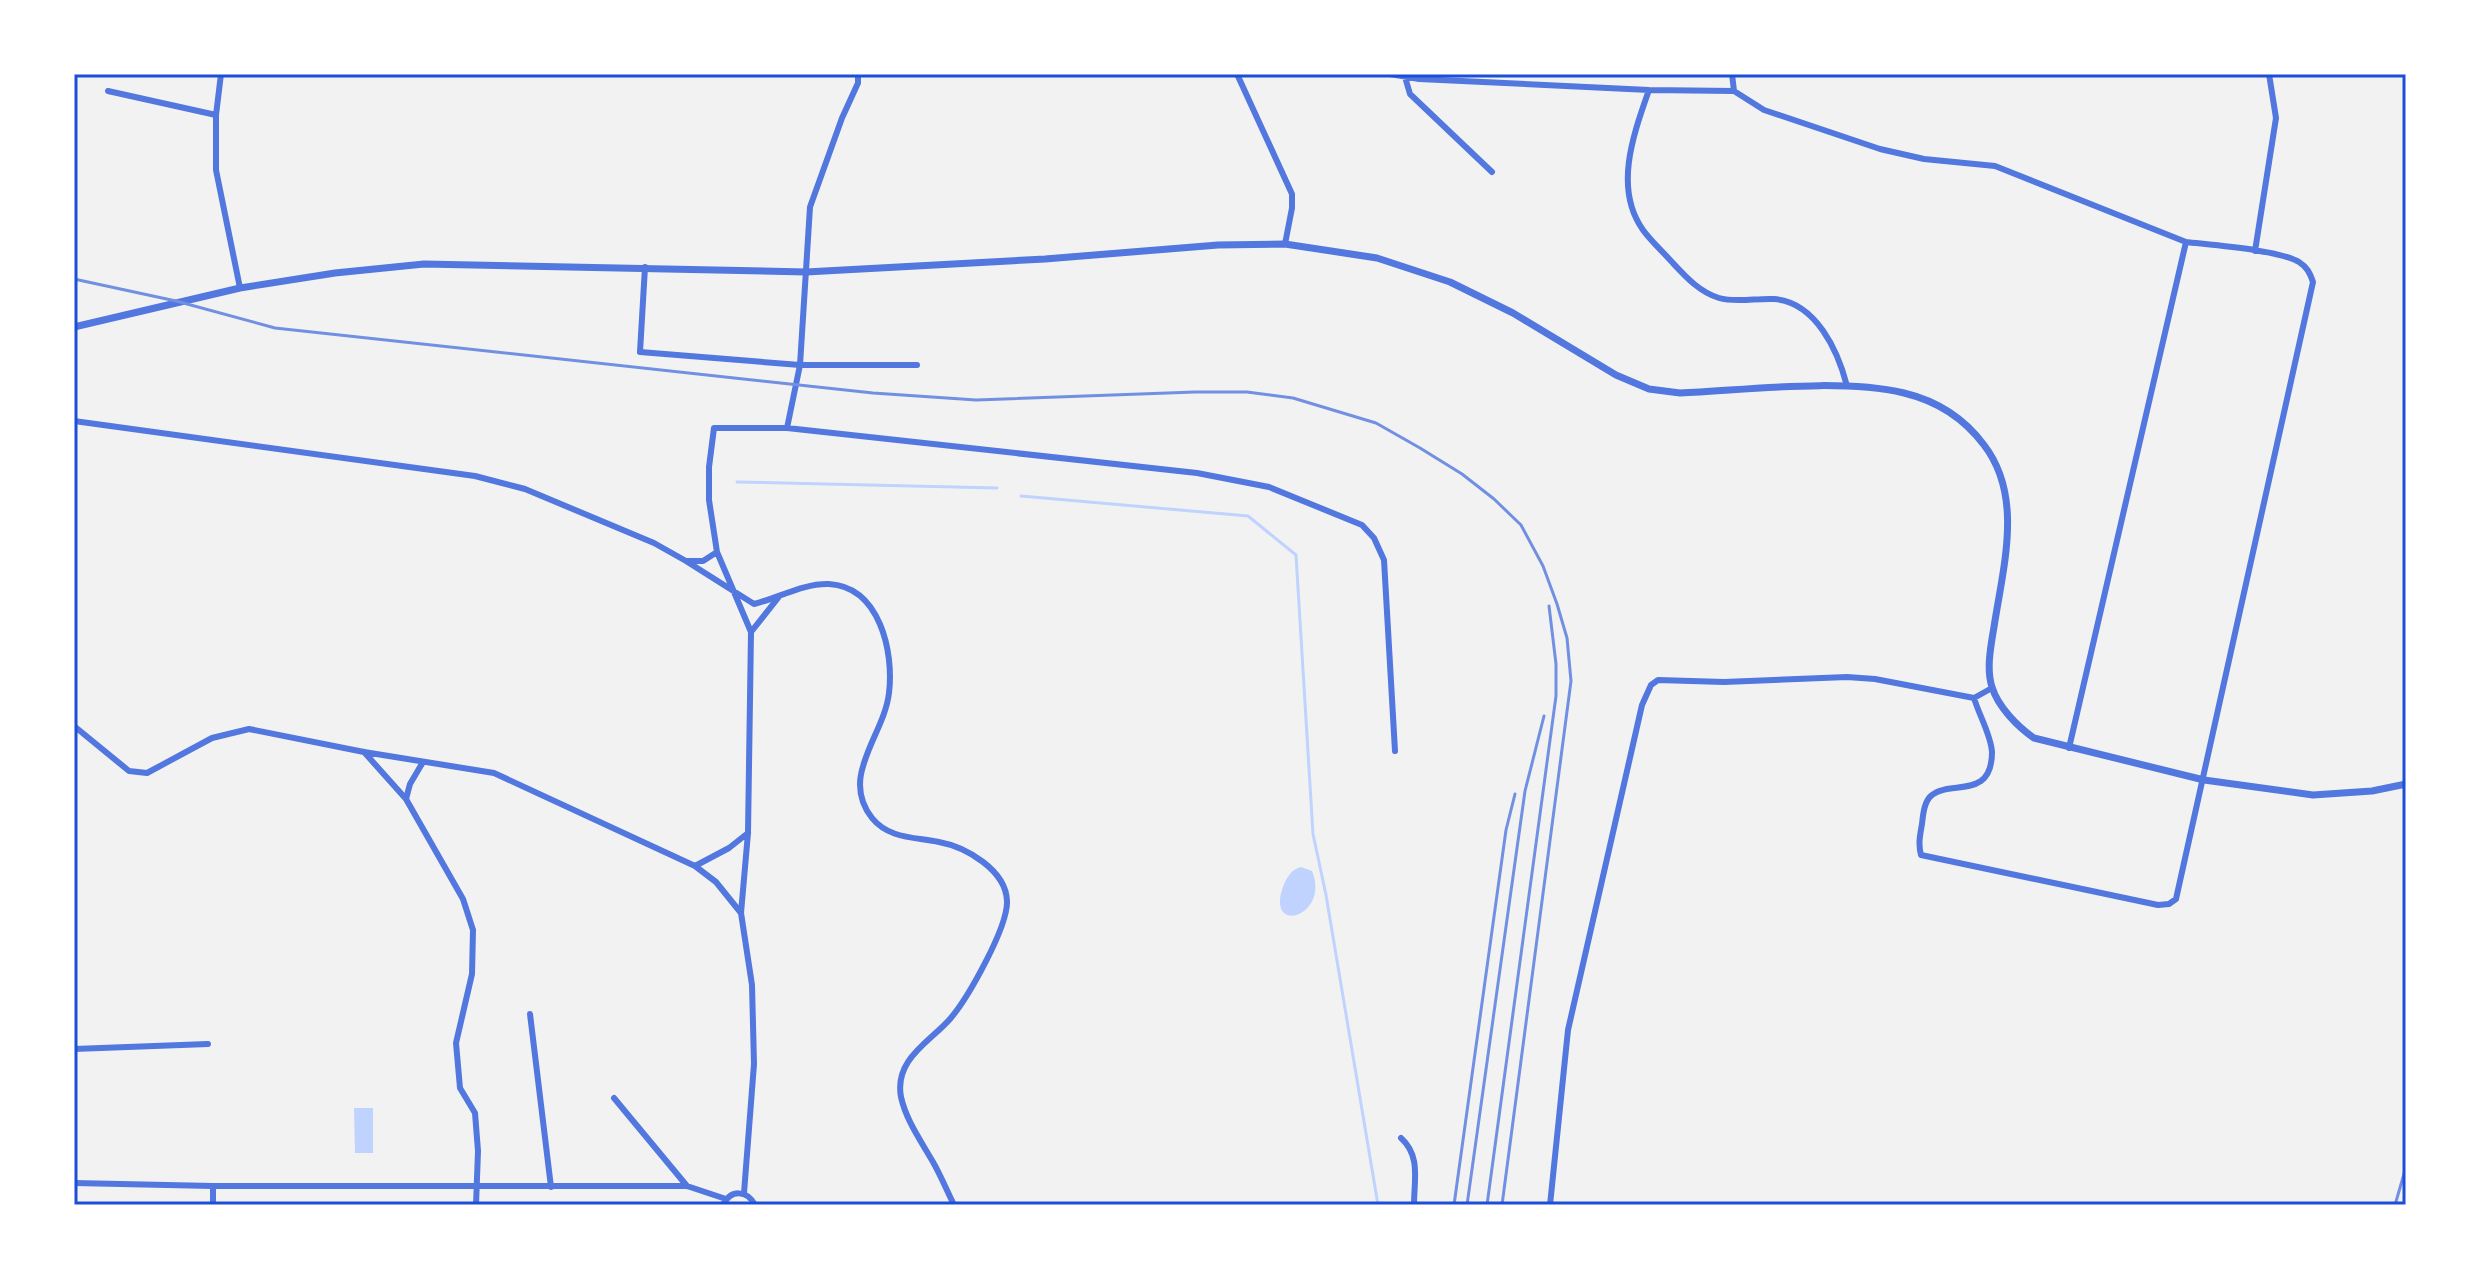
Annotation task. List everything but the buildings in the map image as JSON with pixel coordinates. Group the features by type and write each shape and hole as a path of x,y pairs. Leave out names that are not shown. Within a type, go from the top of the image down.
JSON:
{"street":[{"path":"221,74 216,115 216,170 240,288"},
{"path":"787,428 800,365 810,207 858,83 858,74"},
{"path":"1237,74 1292,194 1285,244"},
{"path":"1732,74 1734,91"},
{"path":"2255,251 2276,118 2269,74"},
{"path":"1393,75 1649,90 1734,91 1764,110 1880,149 1924,159 1995,166 2186,242 2297,260 2310,271 2313,282 2176,899 2169,904 2158,905 1921,855 1919,846 1924,811 1930,796 1936,792 1971,787 1983,778 1989,766 1992,753 1989,738 1974,698"},
{"path":"1405,77 1410,94 1492,172"},
{"path":"1649,90 1631,150 1626,190 1642,228 1684,275 1703,291 1721,299 1777,299 1797,305 1813,318 1830,341 1841,362 1847,386"},
{"path":"108,91 216,115"},
{"path":"2069,748 2186,242"},
{"path":"74,327 240,288 335,273 424,264 806,272 1045,259 1218,245 1285,244 1377,258 1450,282 1513,313 1616,375 1649,389 1680,393 1847,386 1906,394 1941,406 1971,427 1994,457 2006,487 2008,536 1990,649 1992,688 2022,730 2034,738 2204,780 2313,795 2372,791 2406,784"},
{"path":"645,267 640,352 800,365 917,365"},
{"path":"74,421 475,476 525,489 654,543 754,604 812,585 845,587 862,597 873,609 883,630 889,694 859,780 862,802 874,821 885,829 907,838 942,842 985,862 1000,877 1007,898 1006,919 961,1007 913,1051 904,1070 900,1094 910,1122 954,1205"},
{"path":"744,1193 754,1064 752,985 741,913 748,833 751,632 717,552 709,500 714,428 787,428 1197,473 1269,487 1362,525 1374,538 1384,560 1395,751"},
{"path":"686,561 703,561 717,552"},
{"path":"751,632 778,598"},
{"path":"1550,1205 1568,1030 1642,705 1651,685 1658,680 1724,682 1847,677 1875,679 1974,698 1992,688"},
{"path":"74,726 129,771 147,773 212,738 249,729 494,773 695,866 716,882 741,913"},
{"path":"364,752 406,799 463,899 473,930 472,974 456,1043 460,1088 475,1113 478,1151 476,1205"},
{"path":"406,799 410,784 423,762"},
{"path":"695,866 729,848 748,833"},
{"path":"530,1014 551,1187"},
{"path":"74,1049 208,1044"},
{"path":"614,1098 687,1186"},
{"path":"1401,1138 1410,1146 1414,1157 1414,1205"},
{"path":"74,1183 687,1186 724,1202 734,1193 744,1193 755,1205"},
{"path":"213,1186 213,1205"}],"water":[{"path":"1301,867 1312,871 1315,887 1313,900 1297,915 1289,915 1282,911 1280,901 1284,884 1293,871"},
{"path":"354,1108 373,1108 373,1153 355,1153"}],"waterway":[{"path":"737,482 997,488"},
{"path":"1021,496 1248,516 1296,555 1313,834 1378,1205"}],"railway":[{"path":"74,279 176,301 275,328 873,393 976,400 1195,392 1247,392 1293,398 1376,423 1462,474 1521,525 1543,566 1567,638 1571,681 1502,1205"},
{"path":"1487,1205 1556,696 1556,664 1549,606"},
{"path":"1467,1205 1525,791 1544,716"},
{"path":"1454,1205 1506,830 1515,794"},
{"path":"2395,1205 2406,1167"}]}
